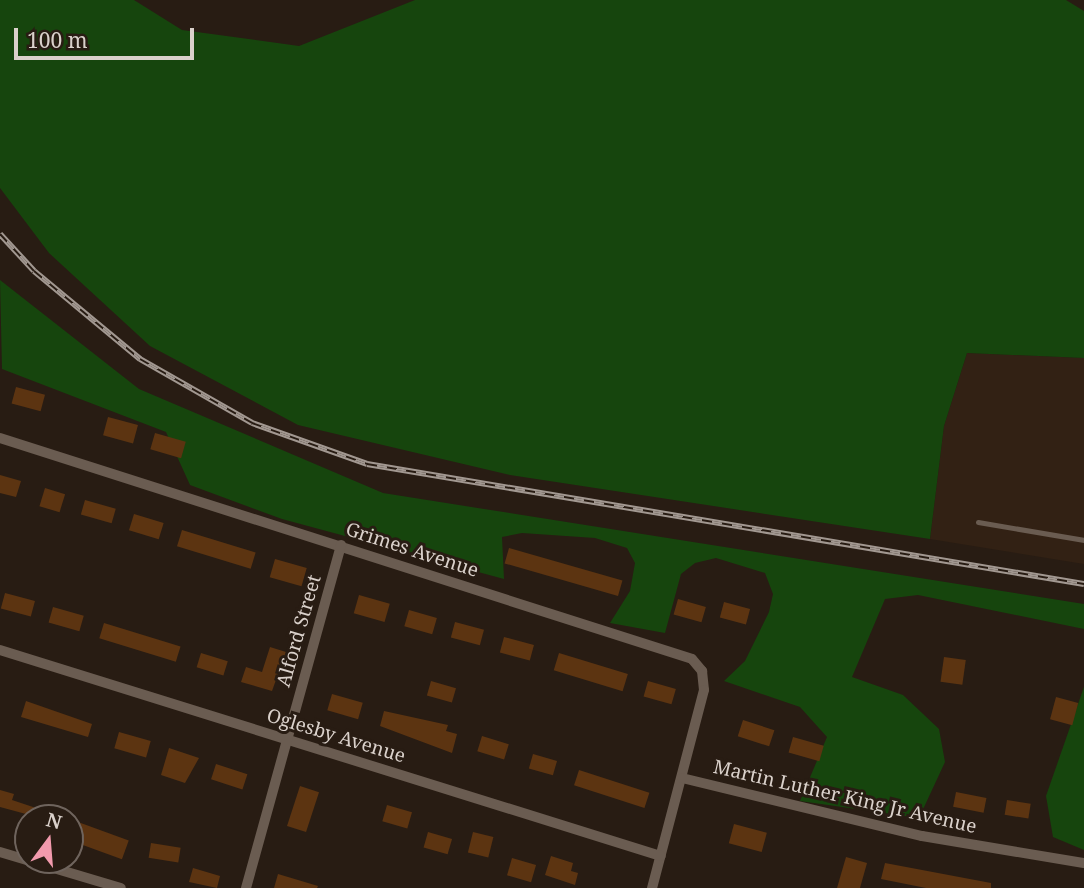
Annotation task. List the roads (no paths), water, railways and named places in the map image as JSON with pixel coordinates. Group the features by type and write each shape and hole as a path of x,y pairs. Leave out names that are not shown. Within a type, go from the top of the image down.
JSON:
{"street":[{"name":"Grimes Avenue","path":"0,438 692,659 702,671 705,684 652,888"},
{"name":"Alford Street","path":"246,888 341,545"},
{"name":"Oglesby Avenue","path":"0,650 661,856"},
{"name":"Martin Luther King Jr Avenue","path":"682,778 922,836 1084,863"},
{"path":"0,852 121,888"}],"lane":[{"path":"978,522 1084,540"}],"railway":[{"path":"0,234 34,271 140,359 252,423 367,464 1084,584"}]}
